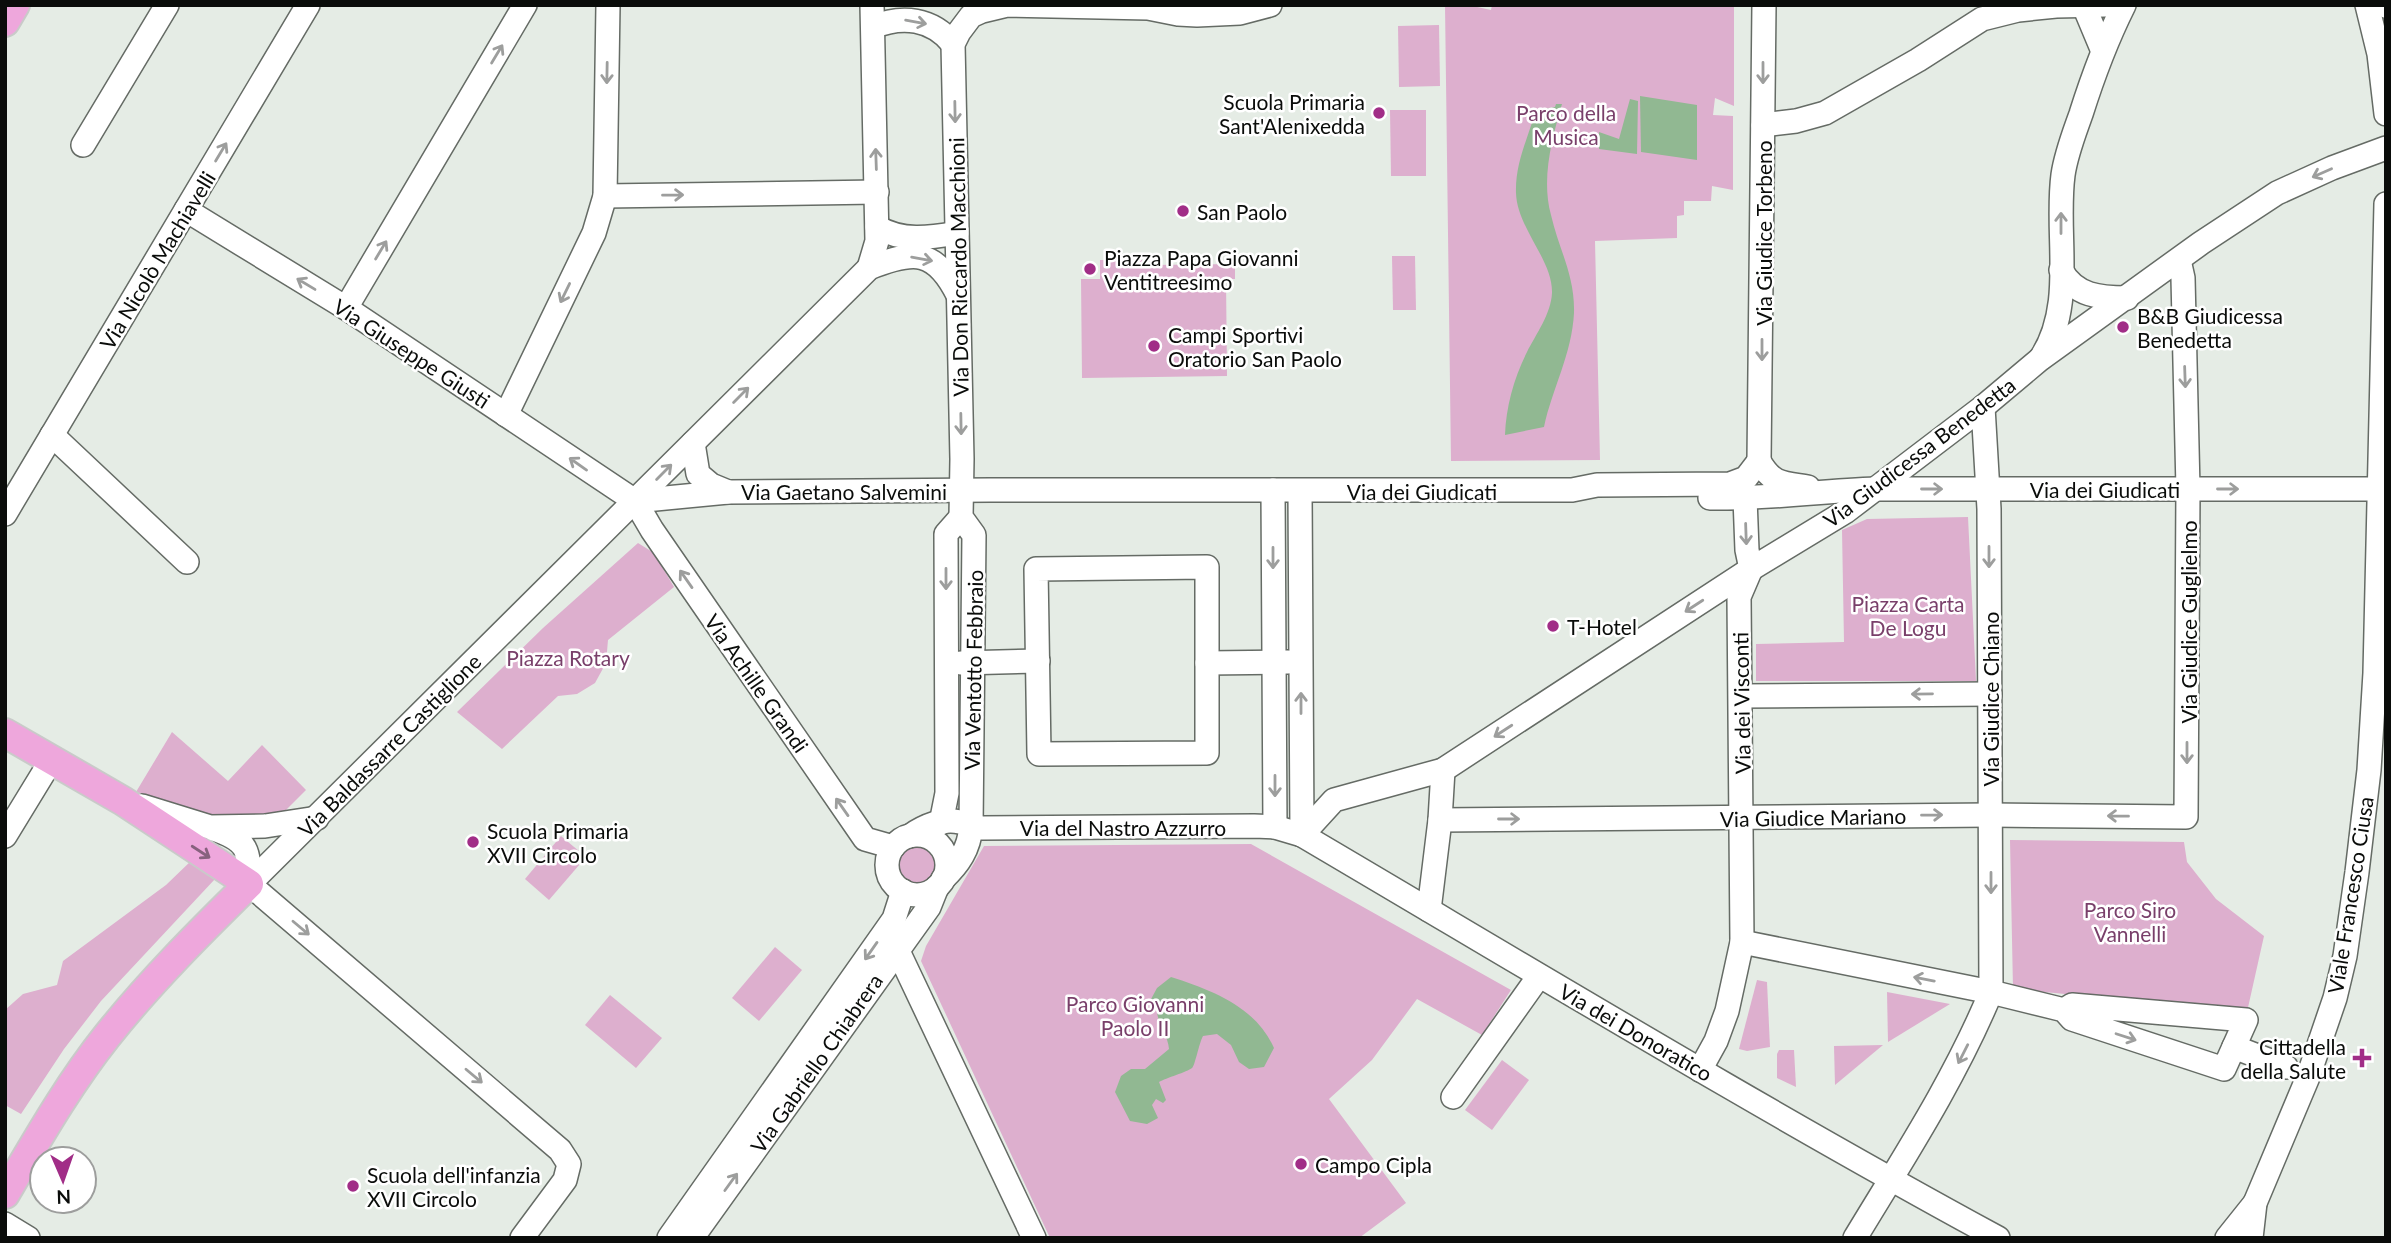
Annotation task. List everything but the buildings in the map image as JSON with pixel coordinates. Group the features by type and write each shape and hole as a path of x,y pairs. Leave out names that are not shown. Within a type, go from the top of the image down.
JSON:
{"main road":[{"path":"5,22 15,5"},
{"path":"5,733 123,801 249,884"},
{"name":"Via Baldassarre Castiglione","path":"5,1194 60,1103 105,1037 172,961 249,884"}],"street":[{"path":"83,145 167,5"},
{"name":"Via Nicolò Machiavelli","path":"5,514 308,5"},
{"path":"346,308 526,5"},
{"path":"506,415 594,233 605,196 608,5"},
{"path":"869,268 877,240 872,16 897,20 914,19 947,35 953,44 971,16 1007,5 1152,7 1178,15 1197,15 1240,13 1270,5"},
{"name":"Via Giudice Torbeno","path":"1759,461 1764,5"},
{"path":"1763,125 1796,121 1825,113 1918,60 1982,19 2018,10 2105,5"},
{"path":"2039,360 2054,334 2060,304 2061,199 2066,158 2102,50 2124,5"},
{"path":"2367,5 2379,54 2386,114"},
{"path":"2084,6 2102,50"},
{"name":"Via Don Riccardo Macchioni","path":"953,44 961,491"},
{"name":"Via Giudicessa Benedetta","path":"1301,795 1334,800 1443,770 1751,569 1838,517 1983,407 2039,360 2277,193 2332,168 2386,148"},
{"path":"605,196 877,192"},
{"name":"Viale Francesco Ciusa","path":"2251,1238 2255,1203 2325,1032 2342,972 2356,884 2369,770 2383,489 2386,204"},
{"name":"Via Giuseppe Giusti","path":"186,211 346,308 635,501"},
{"path":"877,227 890,235 904,238 957,233"},
{"path":"869,268 902,257 927,258 945,273 958,295"},
{"name":"Via Giudice Guglielmo","path":"2179,260 2183,278 2188,489 2186,817"},
{"name":"Via Baldassarre Castiglione","path":"249,884 869,268"},
{"path":"2061,271 2067,282 2077,290 2103,298 2127,298"},
{"name":"Via Giudice Chiano","path":"1983,407 1988,489 1991,992"},
{"path":"52,435 187,562"},
{"name":"Via Gaetano Salvemini","path":"693,443 698,474 711,485 728,492"},
{"name":"Via dei Giudicati","path":"1273,490 1572,490 1597,485 1730,484 1746,478 1759,461 1768,475 1775,480 1832,490"},
{"name":"Via dei Giudicati","path":"1572,490 1595,497 1745,498 1876,489 2383,489"},
{"path":"961,491 1273,490 1275,827"},
{"name":"Via Gaetano Salvemini","path":"635,501 728,492 961,491"},
{"name":"Via Ventotto Febbraio","path":"961,491 961,517 974,535 971,827"},
{"path":"1300,491 1301,835"},
{"name":"Via dei Visconti","path":"1700,1070 1716,1041 1727,1011 1742,943 1739,597 1751,569 1747,550 1745,498"},
{"name":"Via Achille Grandi","path":"635,501 663,546 865,839 902,841"},
{"name":"Via Ventotto Febbraio","path":"941,823 947,793 946,534 961,517"},
{"path":"1207,567 1207,753 1039,754 1038,662 1036,569 1207,567"},
{"path":"1273,590 1300,590"},
{"path":"2377,618 2386,595"},
{"path":"946,663 1038,662"},
{"path":"1207,663 1301,662"},
{"path":"1741,696 1990,694"},
{"path":"5,836 52,760"},
{"path":"1429,910 1443,770"},
{"path":"1301,835 1334,800"},
{"path":"123,801 231,834 249,855 249,884 560,1150 569,1164 565,1180 522,1238"},
{"name":"Via Giudice Mariano","path":"1440,820 1990,815 2186,817"},
{"path":"210,827 265,826 317,818"},
{"name":"Via del Nastro Azzurro","path":"941,823 959,822 971,827 1275,827"},
{"path":"902,841 928,837 939,845 947,864 940,883 923,894 903,891 894,884 887,863 902,841 926,825 941,823"},
{"name":"Via Gabriello Chiabrera","path":"692,1238 929,907 940,883 957,866 970,844 971,827"},
{"name":"Via dei Donoratico","path":"1275,827 1301,835 1700,1070 1998,1238"},
{"name":"Via Gabriello Chiabrera","path":"670,1238 894,919 903,891"},
{"path":"1742,943 1991,992 2064,1010 2072,1019 2224,1069 2246,1020 2072,1005 2064,1010"},
{"path":"897,950 1034,1238"},
{"path":"1453,1097 1539,975"},
{"path":"1855,1238 1947,1086 1991,992"},
{"path":"2234,1047 2286,1067"},
{"name":"Viale Francesco Ciusa","path":"2227,1238 2255,1203"},
{"path":"5,1224 28,1238"}],"green space":[{"name":"Parco della Musica","path":"1445,5 1468,5 1491,10 1492,5 1734,5 1734,106 1715,98 1713,115 1733,116 1733,190 1712,186 1711,201 1684,201 1684,215 1677,216 1677,238 1595,241 1600,460 1451,461"},
{"path":"1439,25 1440,86 1399,87 1398,26"},
{"path":"1390,110 1426,110 1426,176 1391,176"},
{"path":"1392,256 1415,256 1416,310 1393,310"},
{"name":"Campi Sportivi Oratorio San Paolo","path":"1100,260 1150,260 1150,265 1235,264 1235,279 1226,279 1227,376 1082,378 1081,279 1100,279"},
{"name":"Piazza Carta De Logu","path":"1968,517 1976,681 1756,681 1756,644 1844,642 1842,530 1867,519"},
{"name":"Piazza Rotary","path":"638,543 654,553 674,587 608,640 606,663 595,683 577,694 558,696 502,749 457,712 543,628"},
{"path":"172,732 228,781 262,745 306,790 282,814 222,819 150,799 136,792"},
{"path":"561,836 586,857 549,900 525,879"},
{"path":"928,837 939,845 947,864 923,894 905,891 889,873 889,856 893,847"},
{"name":"Parco Siro Vannelli","path":"2010,840 2184,842 2187,862 2216,899 2264,936 2247,1012 2013,989"},
{"name":"Parco Giovanni Paolo II","path":"1251,844 1511,990 1482,1035 1417,999 1372,1060 1329,1099 1406,1203 1359,1238 1050,1238 921,961 926,946 984,846"},
{"path":"192,860 215,879 101,1001 64,1049 21,1114 5,1105 5,1010 23,994 57,985 63,961 166,885"},
{"path":"775,947 802,970 759,1021 732,998"},
{"path":"1757,980 1767,982 1770,1047 1747,1051 1739,1049"},
{"path":"1887,992 1950,1004 1888,1042"},
{"path":"610,995 662,1038 636,1068 585,1025"},
{"path":"1883,1045 1835,1085 1834,1046"},
{"path":"1779,1050 1794,1050 1796,1087 1777,1078"},
{"path":"1502,1060 1529,1080 1492,1130 1465,1110"}],"shaded area":[{"path":"1640,96 1697,105 1697,160 1641,152"},
{"path":"1630,99 1638,101 1637,154 1599,149 1599,132 1619,139"},
{"path":"1556,104 1562,104 1551,145 1547,173 1548,201 1572,287 1572,328 1566,357 1544,427 1505,435 1509,403 1518,372 1546,316 1552,293 1547,268 1522,219 1516,182 1536,110 1555,107"},
{"path":"1171,977 1231,1002 1256,1021 1274,1048 1264,1067 1249,1069 1239,1062 1231,1045 1217,1034 1203,1036 1192,1068 1159,1082 1166,1100 1163,1103 1156,1099 1152,1105 1158,1118 1147,1124 1130,1121 1115,1092 1121,1076 1131,1069 1145,1069 1169,1049 1157,1006 1150,1001 1157,988"}],"place":[{"name":"Scuola Primaria Sant'Alenixedda","path":"1379,113"},
{"name":"San Paolo","path":"1183,211"},
{"name":"Piazza Papa Giovanni Ventitreesimo","path":"1090,269"},
{"name":"B&B Giudicessa Benedetta","path":"2123,327"},
{"name":"Campi Sportivi Oratorio San Paolo","path":"1154,346"},
{"name":"T-Hotel","path":"1553,626"},
{"name":"Scuola Primaria XVII Circolo","path":"473,842"},
{"name":"Cittadella della Salute","path":"2362,1058"},
{"name":"Campo Cipla","path":"1301,1164"},
{"name":"Scuola dell'infanzia XVII Circolo","path":"353,1186"}]}
